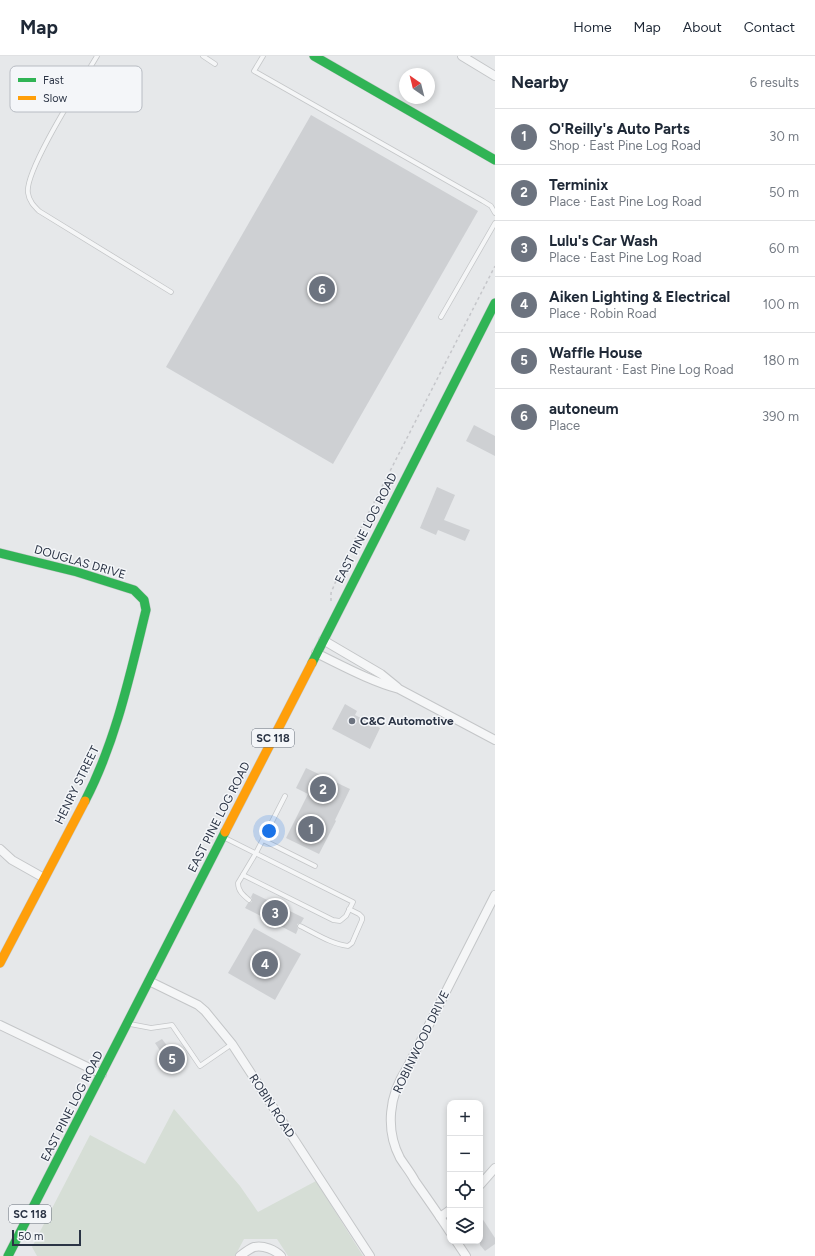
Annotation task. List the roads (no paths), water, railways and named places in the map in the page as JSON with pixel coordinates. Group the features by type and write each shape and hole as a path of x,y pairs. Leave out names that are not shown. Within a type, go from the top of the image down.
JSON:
{"main road":[{"path":"314,56 495,160"},
{"name":"EAST PINE LOG ROAD","path":"8,1256 128,1024 495,303"},
{"name":"DOUGLAS DRIVE","path":"0,553 77,572 134,590 142,596 145,605"},
{"name":"HENRY STREET","path":"0,963 89,793 106,755 128,684 144,617 145,605"}],"street":[{"path":"462,56 495,76"},
{"path":"323,640 382,674 399,689"},
{"path":"316,653 356,673 384,685 399,689 495,740"},
{"path":"0,849 12,860 44,878"},
{"name":"ROBINWOOD DRIVE","path":"447,1228 400,1158 392,1135 392,1104 401,1076 407,1068 495,895"},
{"name":"ROBIN ROAD","path":"149,982 198,1005 205,1011 232,1044 370,1256"},
{"path":"0,1026 102,1074"},
{"path":"483,1182 495,1168"},
{"path":"440,1217 447,1212"},
{"path":"458,1244 466,1256"},
{"path":"240,1256 254,1248 274,1250 282,1256"}],"lane":[{"path":"91,66 97,56"},
{"path":"203,56 215,64"},
{"path":"263,56 254,71 483,201 491,206 495,213"},
{"path":"64,112 46,143 29,180 28,192 32,203 39,211 171,292"},
{"path":"441,317 495,223"},
{"path":"249,900 238,888 238,883 256,853 286,796"},
{"path":"223,837 353,902 346,916 340,921 332,920 243,876"},
{"path":"263,840 315,866"},
{"path":"300,926 331,941 348,946 352,943 362,920 362,917 359,914 349,909"},
{"path":"128,1024 150,1028 172,1025 200,1066 232,1044"}],"place":[{"name":"autoneum","path":"322,289"},
{"name":"C&C Automotive","path":"352,721"},
{"name":"Terminix","path":"323,789"},
{"name":"O'Reilly's Auto Parts","path":"311,829"},
{"name":"Lulu's Car Wash","path":"275,913"},
{"name":"Aiken Lighting & Electrical","path":"265,964"},
{"name":"Waffle House","path":"172,1059"}]}
